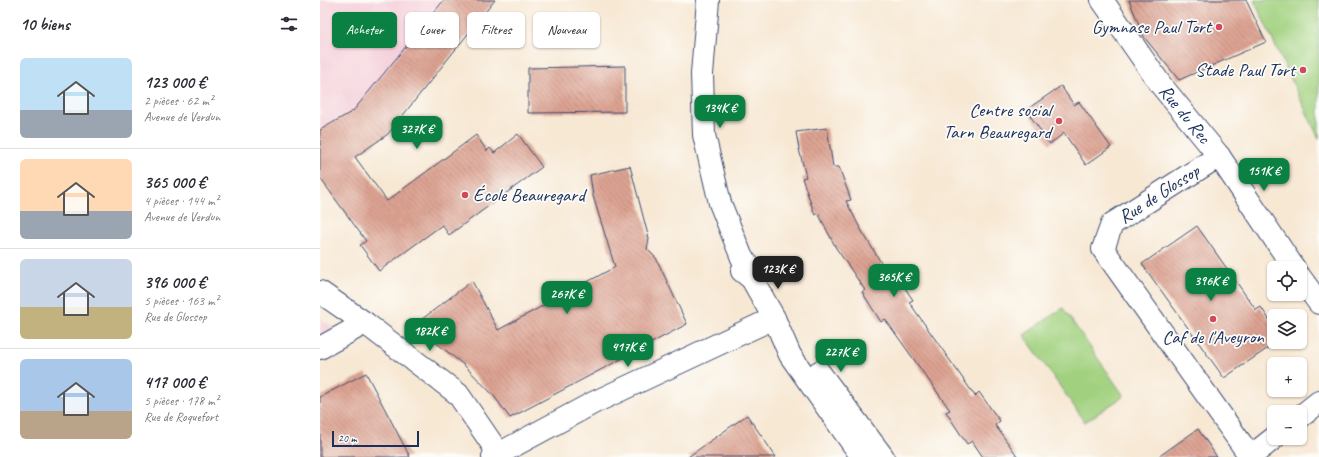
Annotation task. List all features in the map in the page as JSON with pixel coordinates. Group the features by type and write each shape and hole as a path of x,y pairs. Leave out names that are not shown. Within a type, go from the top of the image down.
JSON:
{"street":[{"path":"708,0 702,74 704,135 720,204 742,258 742,271 752,279 774,318 790,355 862,457"},
{"name":"Rue du Rec","path":"1102,0 1161,85 1219,156 1294,261"},
{"name":"Rue de Glossop","path":"1219,156 1112,224 1104,249 1250,457 1267,444"},
{"name":"Rue du Rec","path":"1307,281 1319,303"},
{"path":"320,292 365,323 458,394 498,456 593,402 774,318"},
{"path":"774,318 836,394 883,457"},
{"path":"320,348 365,323"},
{"path":"1307,411 1319,402"}],"shaded area":[{"path":"320,0 444,0 434,12 405,12 405,48 353,111 320,130"},
{"path":"320,319 335,328 320,337"}],"green space":[{"name":"Stade Paul Tort","path":"1254,0 1319,0 1319,139"},
{"path":"1063,308 1124,396 1085,422 1024,335"}],"building":[{"path":"444,0 495,0 485,12 467,12 467,35 459,45 459,12 434,12"},
{"name":"Gymnase Paul Tort","path":"1129,0 1246,0 1266,42 1179,80 1144,37"},
{"path":"405,48 457,48 388,134 355,157 387,201 476,135 487,151 490,148 494,153 518,134 542,167 449,235 442,225 379,271 360,245 366,241 320,178 320,130 353,111"},
{"path":"625,66 625,112 528,113 528,68"},
{"name":"Centre social Tarn Beauregard","path":"1061,86 1074,105 1079,102 1111,147 1086,165 1064,133 1050,144 1026,110"},
{"path":"827,128 833,167 839,167 851,200 846,201 860,228 888,274 893,270 913,300 909,302 975,396 979,392 1000,421 995,425 1018,457 983,457 972,441 967,444 946,412 950,410 885,319 881,322 862,292 865,290 836,248 818,213 815,215 802,178 806,177 796,132"},
{"path":"630,166 649,239 647,249 656,258 687,324 510,418 494,396 465,366 413,326 472,281 498,330 615,267 593,196 590,175"},
{"path":"1197,226 1256,310 1261,307 1267,316 1267,349 1224,378 1142,264"},
{"path":"366,373 410,457 320,457 320,397"},
{"path":"747,415 776,457 688,457"},
{"path":"1198,429 1217,457 1158,457"}],"place":[{"name":"Gymnase Paul Tort","path":"1219,27"},
{"name":"Stade Paul Tort","path":"1303,70"},
{"name":"Centre social Tarn Beauregard","path":"1059,121"},
{"name":"École Beauregard","path":"465,195"},
{"name":"Caf de l'Aveyron","path":"1213,319"}]}
